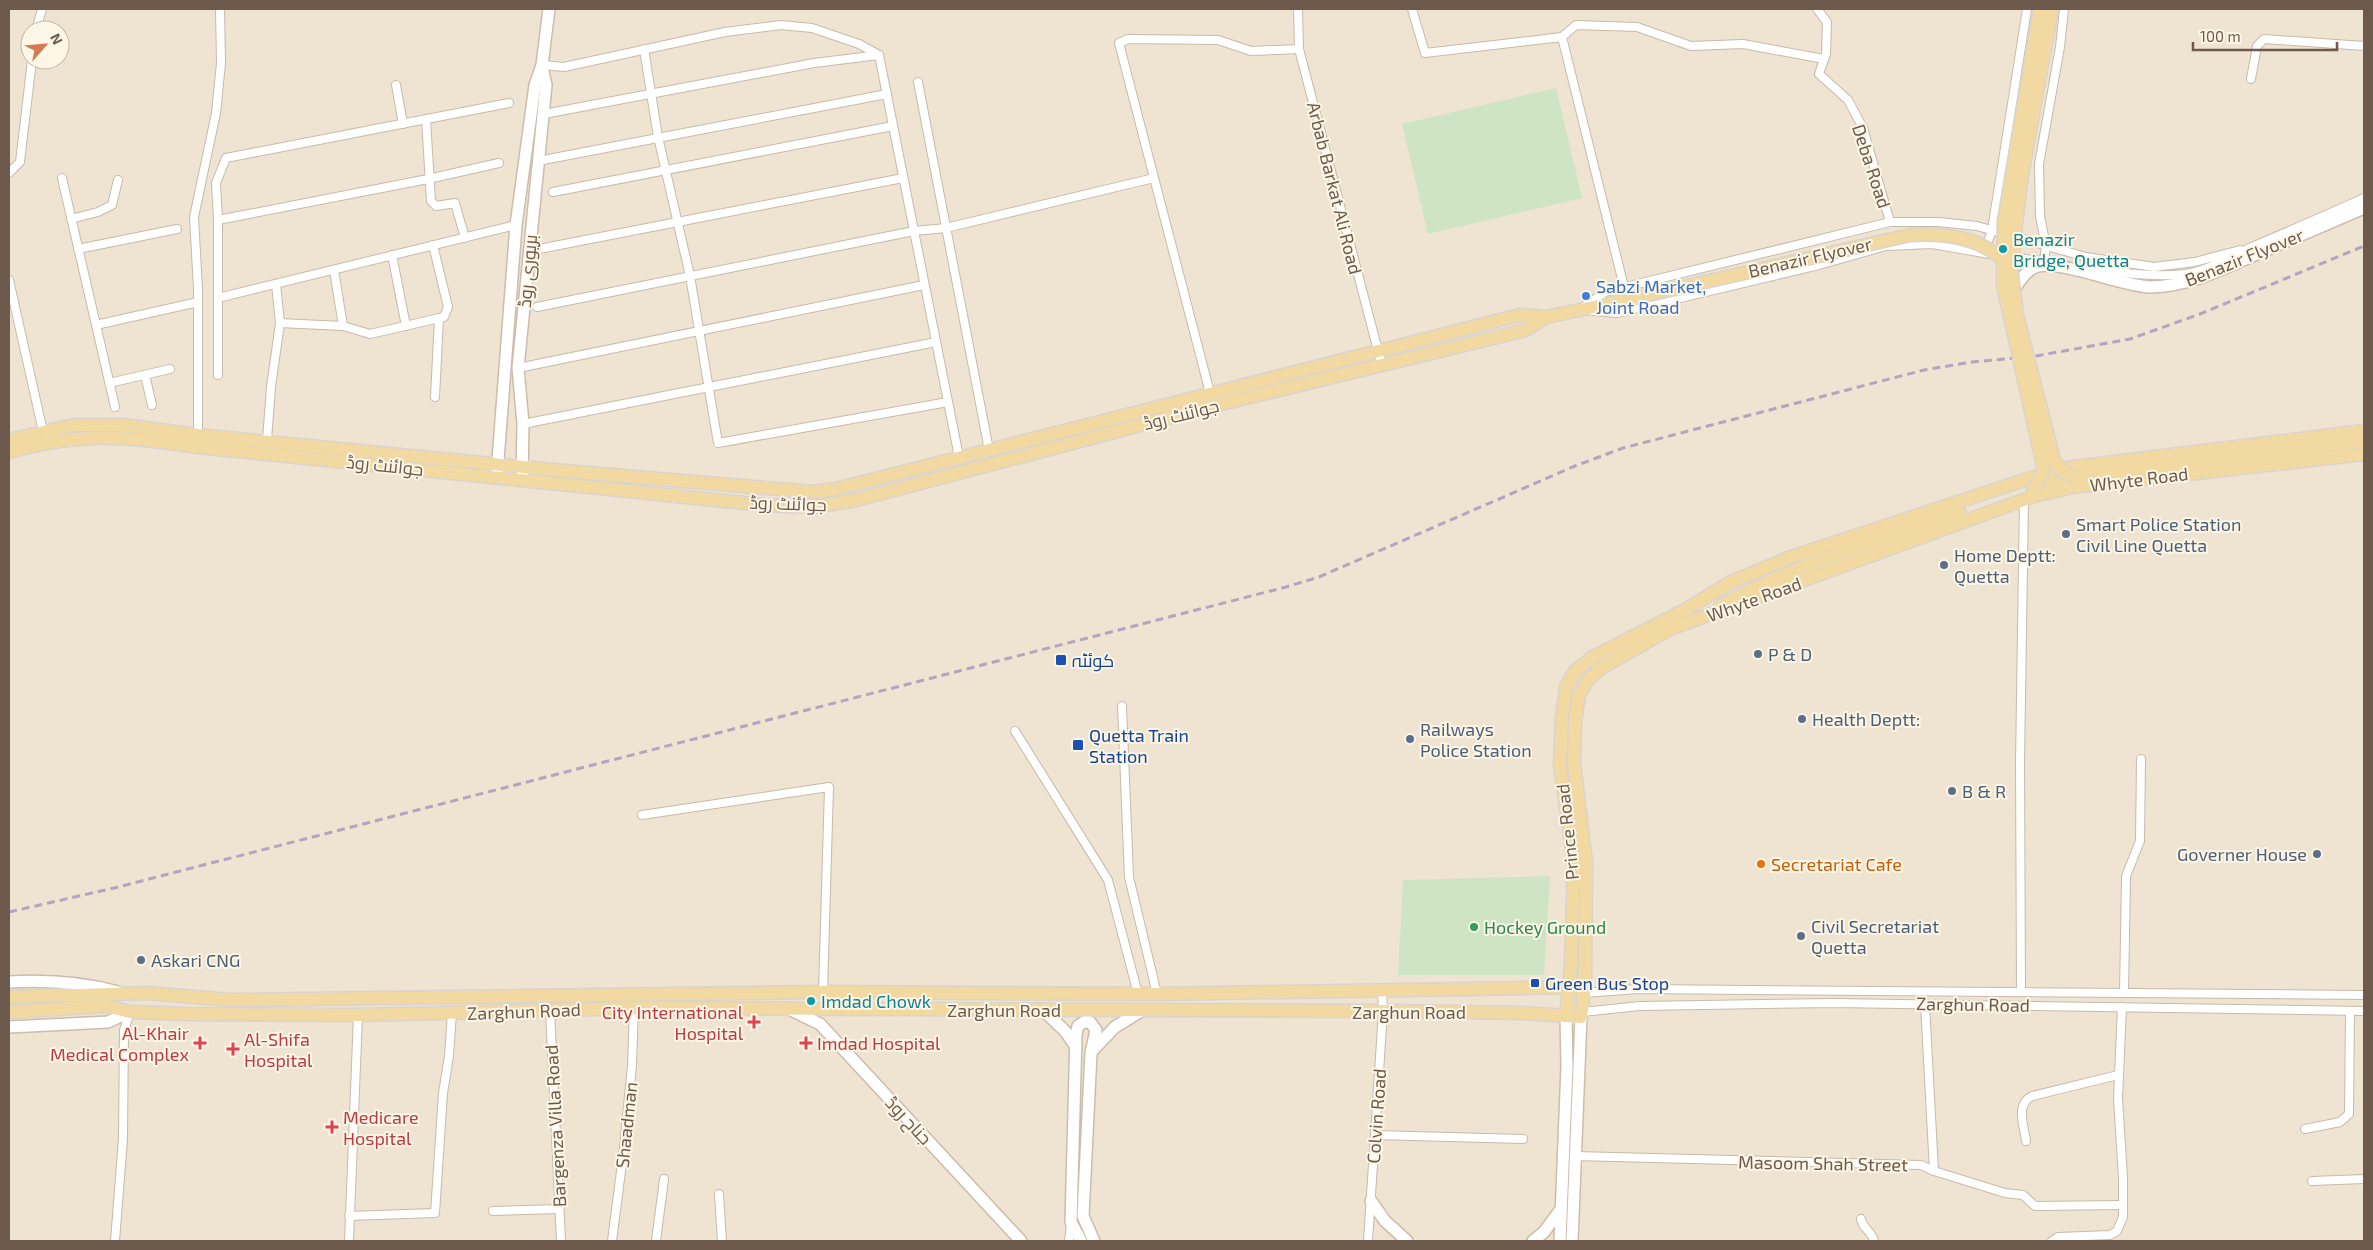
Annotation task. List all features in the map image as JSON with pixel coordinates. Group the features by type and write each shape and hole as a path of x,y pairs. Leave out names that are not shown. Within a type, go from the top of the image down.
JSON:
{"main road":[{"name":"بریوری روڈ","path":"497,470 516,226 549,9"},
{"path":"2040,9 2004,221 2007,264 2054,460 2060,470 2076,478"},
{"path":"2035,488 2043,472 2043,466 2005,300 2007,264 2020,181 2052,9"},
{"name":"بریوری روڈ","path":"523,473 523,424 518,368 544,114 546,85 542,65"},
{"name":"Benazir Flyover","path":"2012,291 2029,271 2044,265 2083,272 2133,286 2173,285 2203,277 2364,208"},
{"name":"Benazir Flyover","path":"1613,303 1910,235 1937,234 1961,238 1986,247 2007,264"},
{"name":"جوائنٹ روڈ","path":"523,473 813,492 836,489 1378,349 1520,315 1546,317 1613,303"},
{"name":"جوائنٹ روڈ","path":"9,452 44,436 74,426 105,424 142,426 198,435 267,440 780,506 815,507 856,500 1213,406 1526,330 1546,317"},
{"name":"Whyte Road","path":"1685,610 1731,582 1791,557 2058,469 2364,430"},
{"name":"جوائنٹ روڈ","path":"9,440 44,436 75,438 122,437 197,447 497,470"},
{"path":"1747,591 1785,574 2035,488 2076,478 2364,441"},
{"name":"Whyte Road","path":"1692,621 2024,499 2073,487 2364,454"},
{"name":"Whyte Road","path":"1685,610 1747,591"},
{"name":"Whyte Road","path":"1692,621 1747,591"},
{"name":"Prince Road","path":"1560,1241 1568,1066 1566,1016 1569,988 1574,863 1560,765 1562,718 1566,687 1575,671 1593,657 1685,610"},
{"name":"Prince Road","path":"1572,1236 1584,990 1586,862 1574,764 1575,722 1579,695 1587,681 1601,668 1661,634 1692,621"},
{"name":"Zarghun Road","path":"9,982 44,980 97,986 127,994"},
{"name":"Zarghun Road","path":"9,997 148,993 230,1000 824,992 1157,994 1569,988 1584,990"},
{"path":"9,1012 106,1006 130,1012"},
{"name":"Zarghun Road","path":"9,1027 108,1022 130,1012 358,1015 634,1008 1383,1011 1566,1016 1582,1014"},
{"name":"جناح روڈ","path":"789,1009 820,1024 1021,1241"},
{"path":"1044,1010 1076,1047"},
{"path":"1091,1053 1115,1027 1141,1011"},
{"path":"1081,1241 1071,1222 1076,1047 1078,1026 1084,1022 1090,1022 1096,1030 1091,1053 1083,1216 1094,1241"},
{"path":"1371,1201 1385,1221 1407,1241"},
{"path":"1533,1241 1544,1232 1561,1209"},
{"path":"1572,1236 1579,1241"}],"street":[{"path":"198,435 198,302 194,216 216,113 221,63 220,9"},
{"name":"Arbab Barkat Ali Road","path":"1298,9 1299,49 1382,366"},
{"path":"1412,9 1425,54 1562,37 1576,24 1637,27 1691,46 1743,44 1824,60"},
{"name":"Deba Road","path":"1816,9 1824,12 1827,22 1824,60 1819,74 1848,100 1863,128 1890,222"},
{"path":"1984,254 1992,230 2027,9"},
{"path":"2044,261 2046,246 2040,216 2039,164 2060,47 2064,9"},
{"path":"542,65 564,67 725,32 781,25 812,28 858,44 879,55"},
{"path":"1562,37 1624,286"},
{"path":"1210,393 1119,43 1128,39 1218,40 1251,51 1299,49"},
{"path":"2251,79 2257,46 2264,40 2364,46"},
{"path":"644,49 658,137 690,276 718,442 948,402"},
{"path":"544,114 814,63 879,55"},
{"path":"879,55 959,457"},
{"path":"9,173 20,162 31,70"},
{"path":"918,82 989,450"},
{"path":"396,85 404,124"},
{"path":"538,161 887,94"},
{"path":"218,376 218,220 216,183 226,158 509,103"},
{"path":"426,119 428,179 433,204 454,203 466,238"},
{"path":"553,192 893,126"},
{"path":"218,220 428,179 500,162"},
{"path":"62,178 115,407"},
{"path":"539,249 903,178"},
{"path":"537,307 914,231 946,228 1154,178"},
{"path":"71,219 112,206 118,180"},
{"path":"1579,310 1617,313 1818,265 1886,246 1932,244 1984,254 2127,274 2184,274 2213,266 2249,248 2364,198"},
{"path":"1579,310 1605,292 1624,286 1890,222 1938,222 1992,230 2086,257 2154,267 2196,262 2249,248"},
{"path":"218,298 516,226"},
{"path":"78,248 177,229"},
{"path":"280,323 344,326 370,334 439,318 447,313 448,307 433,246"},
{"path":"392,255 406,326"},
{"path":"334,270 344,326"},
{"path":"9,280 44,436"},
{"path":"267,440 271,387 280,323 276,284"},
{"path":"518,368 924,285"},
{"path":"96,325 198,302"},
{"path":"435,397 439,318"},
{"path":"523,424 936,342"},
{"path":"109,383 170,369"},
{"path":"145,375 152,405"},
{"path":"2021,991 2020,763 2024,499"},
{"path":"1122,706 1129,877 1157,994"},
{"path":"1015,731 1108,880 1138,994"},
{"path":"2124,992 2126,876 2140,841 2142,758"},
{"path":"642,815 829,787 824,992"},
{"name":"Zarghun Road","path":"1584,990 2021,991 2364,995"},
{"name":"Colvin Road","path":"1368,1241 1383,1011 1382,991"},
{"path":"1925,1004 1934,1171"},
{"name":"Zarghun Road","path":"1582,1014 1650,1006 1925,1004 2364,1011"},
{"path":"2052,1241 2058,1236 2110,1235 2117,1231 2123,1217 2118,1075 2122,1006"},
{"name":"Shaadman","path":"612,1241 632,1065 634,1008"},
{"name":"Bargenza Villa Road","path":"550,1010 561,1241"},
{"path":"2305,1129 2340,1122 2349,1114 2350,1011"},
{"path":"115,1241 123,1139 124,1030 130,1012"},
{"path":"349,1216 435,1213 443,1093 449,1056 452,1013"},
{"path":"349,1241 358,1015"},
{"path":"2026,1141 2021,1106 2025,1100 2032,1096 2118,1075"},
{"path":"1375,1135 1523,1139"},
{"name":"Masoom Shah Street","path":"1575,1156 1921,1165 1934,1171 2006,1193 2023,1194 2035,1206 2123,1205"},
{"path":"656,1241 664,1178"},
{"path":"2312,1181 2364,1179"},
{"path":"719,1194 722,1241"},
{"path":"493,1211 559,1209"},
{"path":"1861,1219 1863,1225 1872,1234 1874,1241"},
{"path":"1069,1241 1071,1222"}],"shaded area":[{"path":"9,9 2364,9 2364,1241 9,1241"}],"green space":[{"path":"1556,88 1582,198 1428,234 1402,124"},
{"name":"Hockey Ground","path":"1550,876 1544,975 1398,975 1403,880"}],"railway":[{"path":"9,912 114,888 1286,587 1319,577 1575,466 1623,448 1924,370 1972,362 2036,356 2130,339 2200,314 2364,246"}],"place":[{"name":"Benazir Bridge, Quetta","path":"2003,249"},
{"name":"Sabzi Market, Joint Road","path":"1586,296"},
{"name":"Smart Police Station Civil Line Quetta","path":"2066,534"},
{"name":"Home Deptt: Quetta","path":"1944,565"},
{"name":"P & D","path":"1758,654"},
{"name":"کوئٹہ","path":"1061,660"},
{"name":"Health Deptt:","path":"1802,719"},
{"name":"Railways Police Station","path":"1410,739"},
{"name":"Quetta Train Station","path":"1078,745"},
{"name":"B & R","path":"1952,791"},
{"name":"Governer House","path":"2317,854"},
{"name":"Secretariat Cafe","path":"1761,864"},
{"name":"Hockey Ground","path":"1474,927"},
{"name":"Civil Secretariat Quetta","path":"1801,936"},
{"name":"Askari CNG","path":"141,960"},
{"name":"Green Bus Stop","path":"1535,983"},
{"name":"Imdad Chowk","path":"811,1001"},
{"name":"City International Hospital","path":"754,1022"},
{"name":"Al-Khair Medical Complex","path":"200,1043"},
{"name":"Imdad Hospital","path":"806,1043"},
{"name":"Al-Shifa Hospital","path":"233,1049"},
{"name":"Medicare Hospital","path":"332,1127"}]}
